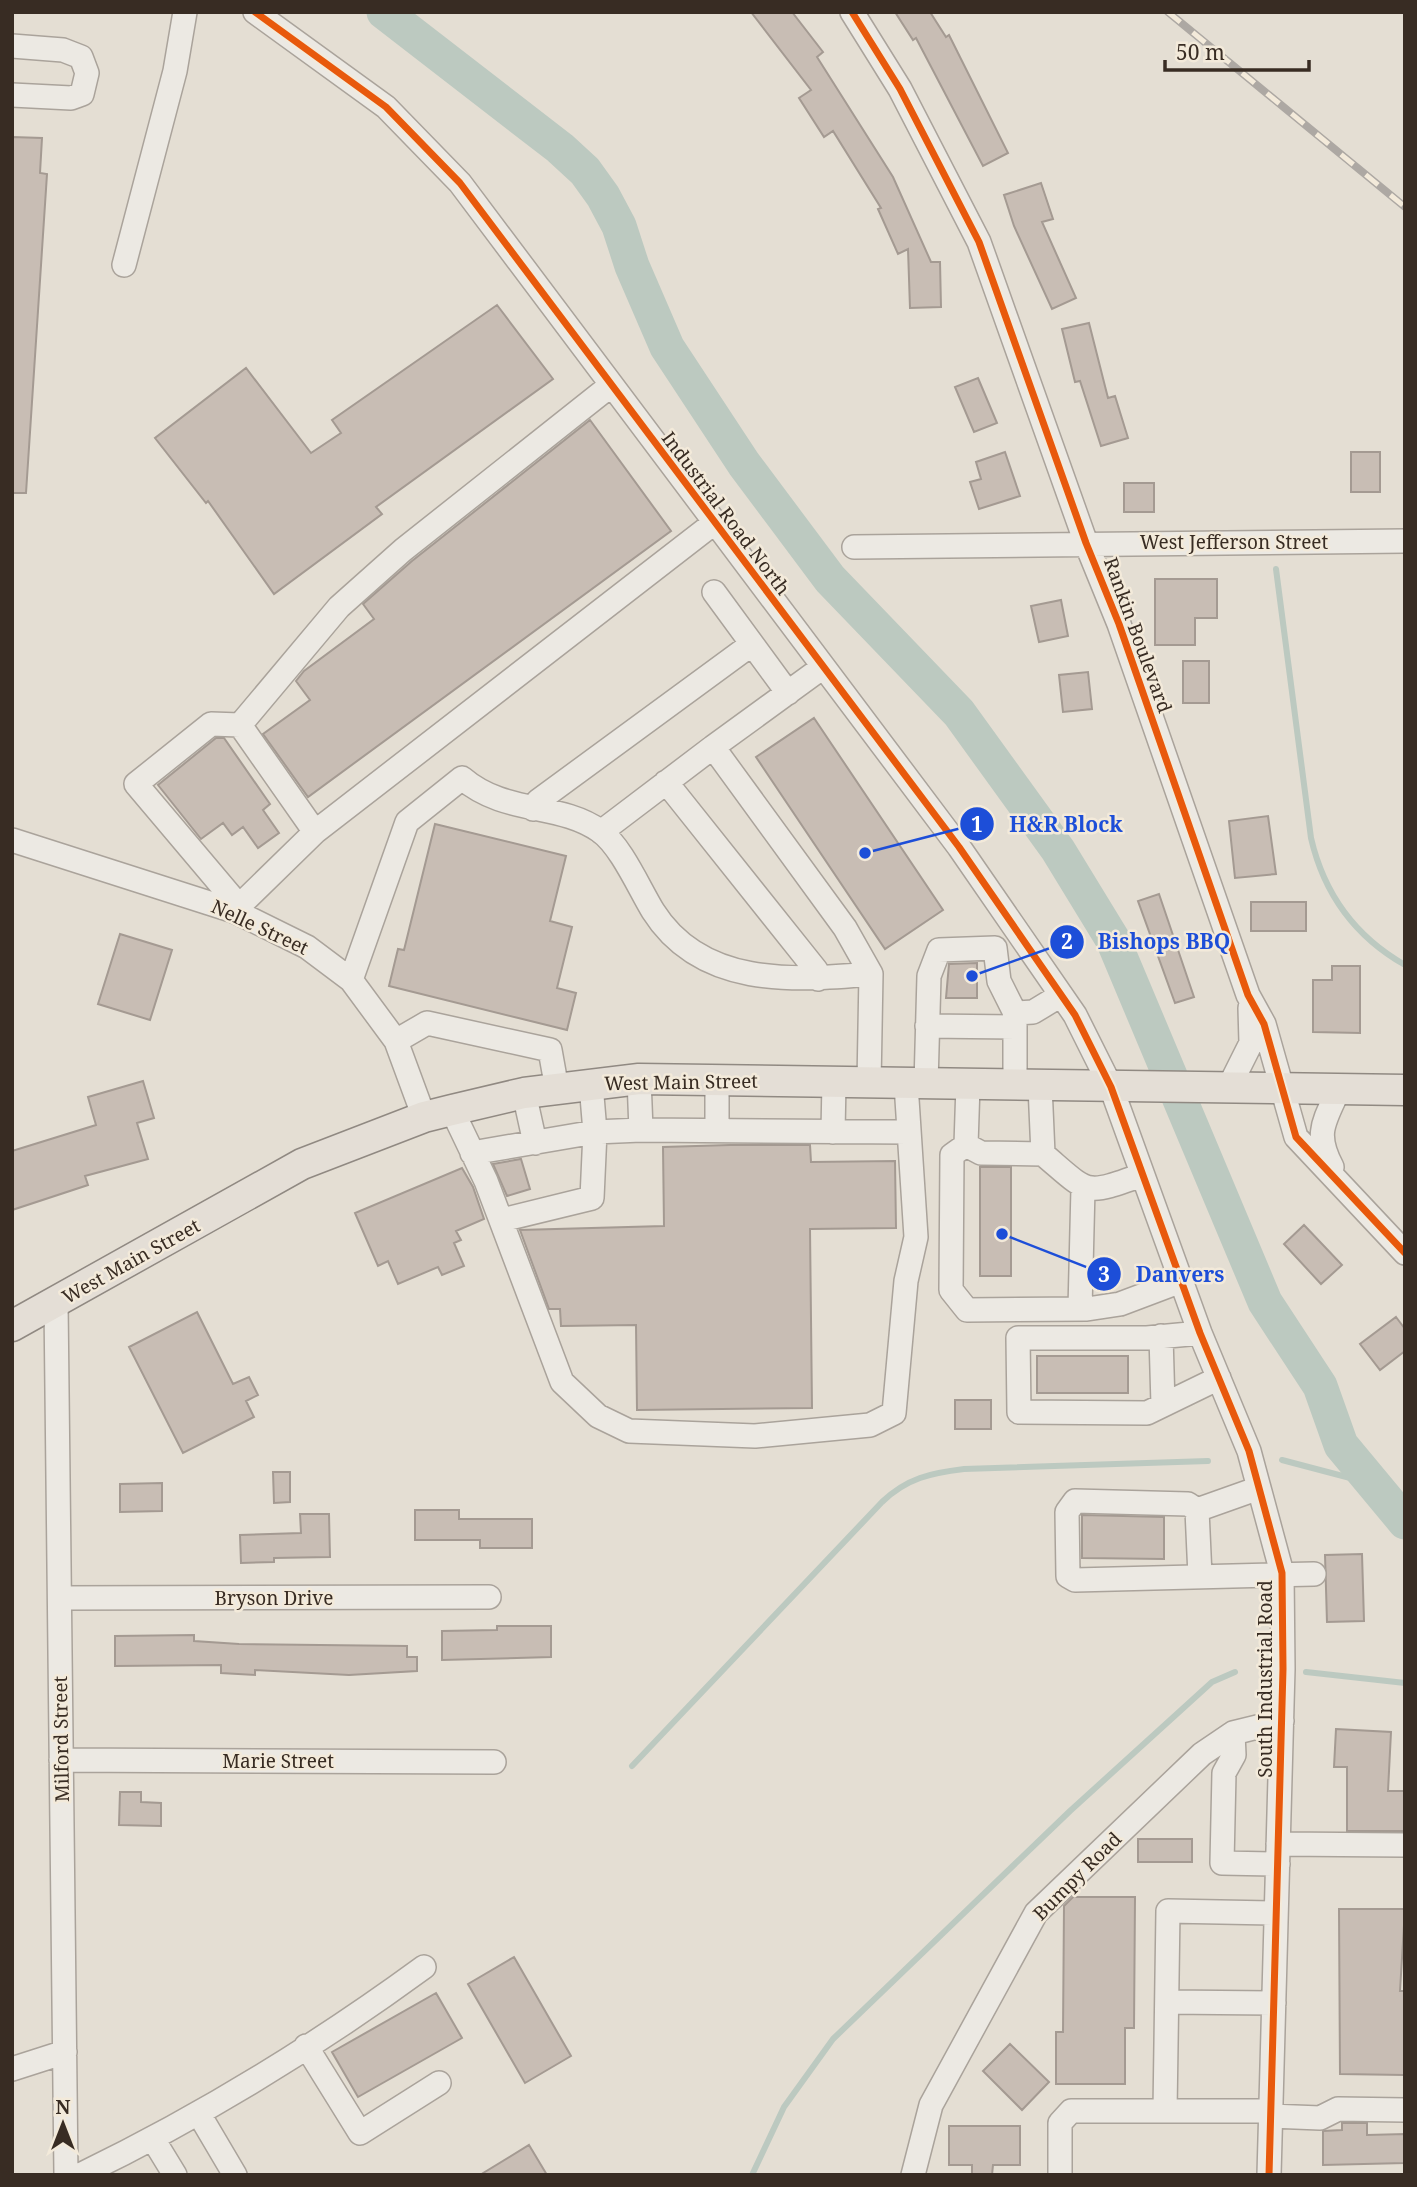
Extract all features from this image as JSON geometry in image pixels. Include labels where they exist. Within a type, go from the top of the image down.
[{"type":"main road","name":"West Main Street","points":[[12,1326],[302,1164],[438,1113],[524,1093],[639,1079],[1405,1090]]},
{"type":"street","points":[[124,265],[174,71],[185,12]]},
{"type":"street","name":"Industrial Road North","points":[[255,12],[386,107],[460,183],[959,847],[1061,995],[1111,1087]]},
{"type":"street","name":"Rankin Boulevard","points":[[852,12],[913,113],[979,242],[1086,542],[1124,637],[1248,995],[1264,1024],[1296,1137],[1339,1179],[1405,1253]]},
{"type":"street","points":[[12,47],[75,54],[86,66],[87,82],[82,94],[71,98],[12,94]]},
{"type":"street","points":[[240,725],[339,607],[403,550],[610,386]]},
{"type":"street","points":[[240,725],[211,724],[136,784],[237,909],[315,832],[714,523]]},
{"type":"street","name":"West Jefferson Street","points":[[854,547],[1086,542],[1405,541]]},
{"type":"street","points":[[714,592],[788,693]]},
{"type":"street","points":[[533,809],[538,801],[752,644]]},
{"type":"street","points":[[601,832],[823,667]]},
{"type":"street","points":[[240,725],[315,832]]},
{"type":"street","points":[[713,747],[845,928],[871,974],[869,1083]]},
{"type":"street","points":[[351,979],[407,822],[462,778],[480,793],[579,820],[601,832],[625,862],[655,914],[699,958],[721,968],[748,974],[818,979],[871,974]]},
{"type":"street","points":[[666,782],[816,970],[818,979]]},
{"type":"street","name":"Nelle Street","points":[[12,840],[237,909],[307,947],[351,979],[396,1041],[438,1113],[472,1153],[502,1220],[562,1382],[598,1416],[629,1432],[755,1436],[870,1425],[894,1413],[906,1281],[916,1237],[913,1155],[908,1132]]},
{"type":"street","points":[[472,1153],[595,1132],[717,1129],[908,1132],[927,1026],[929,976],[939,950],[995,948],[1018,933]]},
{"type":"street","points":[[995,948],[999,981],[1015,1020],[1043,1154],[1083,1188],[1101,1189],[1142,1175]]},
{"type":"street","points":[[927,1026],[1015,1020],[1061,995]]},
{"type":"street","name":"Rankin Boulevard","points":[[1214,1087],[1251,1043],[1248,995]]},
{"type":"street","points":[[396,1041],[427,1023],[550,1050],[557,1089]]},
{"type":"street","points":[[639,1079],[641,1130]]},
{"type":"street","points":[[717,1081],[717,1129]]},
{"type":"street","points":[[833,1132],[834,1082]]},
{"type":"street","points":[[502,1220],[592,1198],[595,1132],[592,1084]]},
{"type":"street","points":[[966,1146],[968,1084]]},
{"type":"street","name":"South Industrial Road","points":[[1111,1087],[1200,1332],[1249,1451],[1282,1573],[1282,1721],[1269,2175]]},
{"type":"street","name":"Rankin Boulevard","points":[[1339,1089],[1321,1136],[1323,1149],[1339,1179]]},
{"type":"street","points":[[524,1093],[535,1143]]},
{"type":"street","points":[[966,1146],[981,1153],[1043,1154]]},
{"type":"street","points":[[966,1146],[952,1155],[951,1290],[967,1310],[1080,1309],[1120,1304],[1181,1281]]},
{"type":"street","points":[[1080,1309],[1083,1188]]},
{"type":"street","name":"Milford Street","points":[[56,1303],[66,2175]]},
{"type":"street","points":[[1200,1332],[1161,1336],[1018,1338],[1019,1412],[1147,1413],[1219,1378]]},
{"type":"street","points":[[1161,1336],[1163,1405]]},
{"type":"street","points":[[1197,1510],[1259,1488]]},
{"type":"street","points":[[1197,1510],[1188,1504],[1075,1501],[1067,1512],[1068,1576],[1075,1580],[1314,1574]]},
{"type":"street","points":[[1197,1510],[1200,1576]]},
{"type":"street","name":"Bryson Drive","points":[[60,1598],[489,1597]]},
{"type":"street","name":"Bumpy Road","points":[[913,2175],[931,2105],[1036,1913],[1202,1754],[1233,1733],[1282,1721]]},
{"type":"street","points":[[1233,1733],[1234,1755],[1224,1773],[1222,1863],[1278,1854],[1405,1845]]},
{"type":"street","name":"Marie Street","points":[[61,1760],[494,1762]]},
{"type":"street","points":[[1165,2111],[1168,1911],[1276,1913]]},
{"type":"street","points":[[80,2175],[199,2113],[425,1967]]},
{"type":"street","points":[[1167,2003],[1274,2003]]},
{"type":"street","points":[[306,2046],[360,2133],[439,2083]]},
{"type":"street","points":[[12,2069],[65,2052]]},
{"type":"street","points":[[1060,2175],[1060,2123],[1071,2111],[1270,2113],[1320,2118],[1338,2109],[1405,2110]]},
{"type":"street","points":[[199,2113],[235,2175]]},
{"type":"street","points":[[153,2139],[175,2175]]},
{"type":"building","points":[[751,12],[792,12],[823,52],[817,57],[893,177],[931,262],[940,262],[941,307],[910,308],[908,249],[898,254],[878,209],[881,208],[833,131],[824,137],[799,98],[811,90]]},
{"type":"building","points":[[895,12],[930,12],[946,37],[949,35],[1008,153],[983,166],[916,38],[913,40]]},
{"type":"building","points":[[12,137],[42,138],[40,173],[47,174],[26,493],[12,493]]},
{"type":"building","points":[[1041,183],[1053,219],[1042,222],[1076,298],[1052,309],[1014,226],[1004,195]]},
{"type":"building","points":[[497,305],[553,379],[376,507],[382,514],[274,594],[208,501],[206,503],[155,438],[246,368],[311,453],[341,433],[332,420]]},
{"type":"building","points":[[1089,323],[1108,398],[1115,396],[1128,438],[1101,446],[1080,381],[1075,382],[1062,329]]},
{"type":"building","points":[[978,378],[997,423],[974,432],[955,387]]},
{"type":"building","points":[[590,420],[671,531],[308,797],[263,734],[310,700],[296,681],[304,671],[374,619],[363,604],[412,561]]},
{"type":"building","points":[[1005,452],[1020,496],[979,509],[970,482],[981,479],[976,462]]},
{"type":"building","points":[[1351,452],[1380,452],[1380,492],[1351,492]]},
{"type":"building","points":[[1124,483],[1154,483],[1154,512],[1124,512]]},
{"type":"building","points":[[1155,579],[1217,579],[1217,618],[1195,618],[1195,645],[1155,645]]},
{"type":"building","points":[[1061,600],[1068,636],[1039,642],[1031,606]]},
{"type":"building","points":[[1183,661],[1209,661],[1209,703],[1183,703]]},
{"type":"building","points":[[1088,672],[1092,709],[1063,712],[1059,675]]},
{"type":"building","points":[[814,718],[943,910],[885,949],[756,757]]},
{"type":"building","points":[[216,738],[224,738],[270,804],[263,810],[279,833],[258,848],[243,827],[232,835],[223,823],[201,839],[158,785]]},
{"type":"building","points":[[1268,816],[1276,874],[1235,878],[1229,821]]},
{"type":"building","points":[[435,824],[566,856],[550,921],[572,927],[557,988],[576,993],[567,1030],[389,986],[398,949],[404,950]]},
{"type":"building","points":[[1159,894],[1194,997],[1175,1003],[1138,901]]},
{"type":"building","points":[[1251,902],[1306,902],[1306,931],[1251,931]]},
{"type":"building","points":[[120,934],[172,950],[150,1020],[98,1004]]},
{"type":"building","points":[[977,963],[977,998],[946,998],[949,964]]},
{"type":"building","points":[[1332,966],[1360,966],[1360,1033],[1313,1032],[1313,980],[1332,980]]},
{"type":"building","points":[[143,1081],[154,1118],[137,1123],[148,1159],[85,1176],[88,1185],[12,1210],[12,1151],[96,1125],[88,1097]]},
{"type":"building","points":[[810,1145],[811,1162],[895,1161],[896,1228],[810,1229],[812,1408],[637,1410],[636,1325],[561,1326],[560,1309],[549,1309],[520,1230],[664,1226],[663,1147]]},
{"type":"building","points":[[521,1159],[530,1189],[507,1196],[493,1164]]},
{"type":"building","points":[[980,1167],[1011,1167],[1011,1276],[980,1276]]},
{"type":"building","points":[[462,1168],[473,1187],[484,1219],[456,1231],[461,1240],[454,1243],[464,1266],[442,1275],[438,1267],[398,1284],[388,1261],[378,1266],[355,1213]]},
{"type":"building","points":[[1304,1225],[1342,1265],[1321,1284],[1284,1244]]},
{"type":"building","points":[[197,1312],[233,1384],[249,1377],[258,1395],[246,1401],[254,1417],[183,1453],[129,1347]]},
{"type":"building","points":[[1396,1317],[1405,1329],[1405,1351],[1380,1370],[1360,1344]]},
{"type":"building","points":[[1037,1356],[1128,1356],[1128,1393],[1037,1393]]},
{"type":"building","points":[[955,1400],[991,1400],[991,1429],[955,1429]]},
{"type":"building","points":[[273,1472],[290,1472],[290,1502],[274,1503]]},
{"type":"building","points":[[162,1483],[162,1511],[120,1512],[120,1484]]},
{"type":"building","points":[[415,1510],[459,1510],[459,1519],[532,1519],[532,1548],[480,1548],[480,1540],[415,1540]]},
{"type":"building","points":[[300,1514],[329,1514],[330,1557],[274,1558],[274,1562],[241,1563],[240,1535],[301,1533]]},
{"type":"building","points":[[1082,1515],[1164,1517],[1164,1559],[1082,1558]]},
{"type":"building","points":[[1362,1554],[1364,1621],[1327,1622],[1325,1555]]},
{"type":"building","points":[[497,1626],[551,1626],[551,1657],[442,1660],[442,1631],[497,1630]]},
{"type":"building","points":[[194,1635],[194,1641],[239,1644],[407,1646],[407,1657],[417,1657],[417,1671],[349,1675],[255,1670],[255,1675],[221,1673],[221,1665],[115,1666],[115,1636]]},
{"type":"building","points":[[1336,1729],[1391,1732],[1388,1791],[1405,1791],[1405,1831],[1347,1831],[1347,1767],[1334,1767]]},
{"type":"building","points":[[120,1792],[141,1792],[141,1802],[161,1803],[161,1826],[119,1825]]},
{"type":"building","points":[[1138,1839],[1192,1839],[1192,1862],[1138,1862]]},
{"type":"building","points":[[1073,1897],[1135,1897],[1134,2028],[1125,2028],[1125,2084],[1056,2084],[1056,2032],[1063,2032],[1064,1906]]},
{"type":"building","points":[[1339,1909],[1405,1909],[1400,1991],[1405,1991],[1404,2075],[1340,2074]]},
{"type":"building","points":[[514,1957],[571,2056],[525,2083],[468,1984]]},
{"type":"building","points":[[436,1993],[462,2038],[358,2097],[332,2052]]},
{"type":"building","points":[[1010,2044],[1049,2082],[1022,2110],[983,2071]]},
{"type":"building","points":[[1342,2123],[1367,2123],[1367,2135],[1405,2134],[1405,2163],[1323,2165],[1323,2131],[1342,2130]]},
{"type":"building","points":[[949,2126],[1020,2126],[1020,2165],[993,2165],[992,2175],[972,2175],[972,2165],[949,2165]]},
{"type":"building","points":[[529,2145],[547,2175],[480,2175]]},
{"type":"waterway","points":[[384,12],[560,148],[585,171],[603,196],[619,226],[632,266],[667,347],[744,464],[830,579],[959,713],[1058,850],[1113,940],[1265,1302],[1320,1386],[1341,1445],[1405,1522]]},
{"type":"waterway","points":[[1276,569],[1311,838],[1317,858],[1333,895],[1356,927],[1387,954],[1405,965]]},
{"type":"waterway","points":[[1282,1460],[1373,1484]]},
{"type":"waterway","points":[[632,1766],[882,1502],[910,1482],[941,1472],[964,1469],[1208,1461]]},
{"type":"waterway","points":[[752,2175],[784,2107],[833,2039],[1070,1811],[1212,1682],[1235,1672]]},
{"type":"waterway","points":[[1306,1672],[1405,1683]]},
{"type":"railway","points":[[1168,12],[1405,207]]},
{"type":"cycle path","points":[[255,12],[386,107],[460,183],[959,847],[1075,1015],[1111,1087],[1200,1333],[1249,1451],[1282,1573],[1283,1669],[1269,2175]]},
{"type":"cycle path","points":[[852,12],[900,89],[979,242],[1086,543],[1119,624],[1248,995],[1264,1024],[1296,1137],[1405,1253]]},
{"type":"place","name":"H&R Block","points":[[865,853]]},
{"type":"place","name":"Bishops BBQ","points":[[972,976]]},
{"type":"place","name":"Danvers","points":[[1002,1234]]}]
